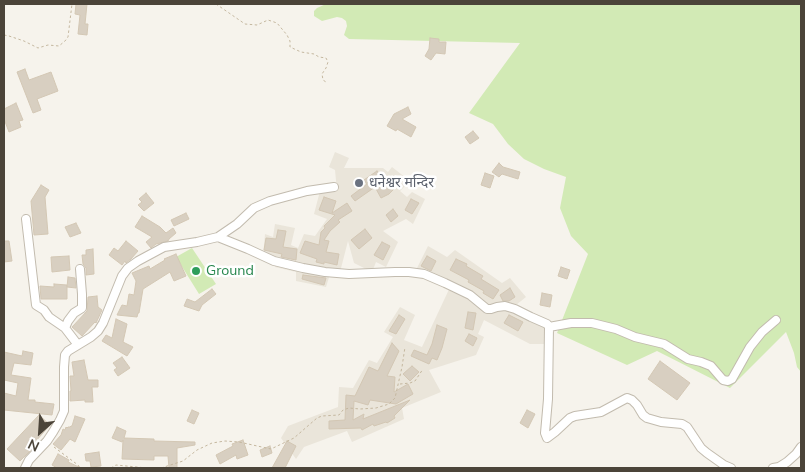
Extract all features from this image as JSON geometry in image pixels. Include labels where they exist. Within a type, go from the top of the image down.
[{"type":"street","points":[[25,468],[29,460],[47,441],[64,411],[65,356],[68,351],[98,331],[122,276],[128,268],[164,247],[218,237],[237,224],[254,208],[270,201],[307,191],[334,187]]},
{"type":"street","points":[[26,219],[36,305],[44,310],[48,317],[65,328],[78,345]]},
{"type":"street","points":[[218,237],[274,261],[325,272],[349,274],[409,272],[424,274],[470,295],[487,309],[505,306],[532,317],[547,324],[549,327],[548,399],[545,433],[547,438],[570,418],[601,412],[627,398],[638,405],[643,415],[648,418],[662,422],[682,424],[687,427],[701,448],[731,468]]},
{"type":"street","points":[[65,328],[74,313],[82,308],[80,269]]},
{"type":"street","points":[[549,327],[571,323],[592,323],[616,329],[635,337],[664,344],[688,359],[711,366],[723,380],[728,381],[732,378],[750,347],[762,332],[776,320]]},
{"type":"street","points":[[773,468],[787,462],[801,447]]},
{"type":"path","points":[[4,36],[24,41],[38,48],[48,44],[59,46],[68,37],[72,4]]},
{"type":"path","points":[[216,4],[246,24],[258,25],[268,20],[277,23],[287,35],[290,47],[301,52],[326,58],[328,62],[322,74],[323,80],[326,82]]},
{"type":"path","points":[[161,468],[183,460],[197,450],[212,443],[239,442],[270,449],[294,438],[317,418],[322,416],[339,415],[343,410],[349,408],[376,408],[389,404],[395,398],[399,384],[405,347]]},
{"type":"path","points":[[399,384],[410,383],[415,380],[423,369]]},
{"type":"path","points":[[47,441],[80,468]]},
{"type":"path","points":[[110,468],[116,465],[146,468]]},
{"type":"shaded area","points":[[335,152],[349,158],[344,168],[383,168],[388,172],[392,167],[410,181],[400,191],[407,197],[412,192],[425,199],[413,224],[406,219],[383,231],[398,242],[386,267],[376,262],[372,272],[354,263],[348,241],[340,272],[331,271],[326,287],[296,281],[296,272],[275,267],[277,260],[263,257],[265,234],[273,237],[275,224],[295,228],[291,245],[298,248],[304,234],[315,236],[327,219],[314,214],[320,191],[337,191],[335,170],[329,167]]},
{"type":"shaded area","points":[[428,246],[447,257],[455,250],[502,283],[510,278],[526,297],[511,309],[547,329],[548,344],[530,344],[484,320],[478,334],[484,337],[476,355],[429,370],[441,392],[402,408],[404,419],[352,442],[347,431],[304,447],[296,459],[281,438],[288,426],[338,407],[339,387],[353,388],[369,360],[377,363],[393,337],[384,332],[400,307],[415,315],[404,340],[422,347],[452,283],[439,277],[435,283],[415,272]]},
{"type":"green space","points":[[326,4],[801,4],[801,372],[797,367],[786,332],[730,388],[657,351],[627,365],[557,333],[588,254],[571,236],[560,208],[566,177],[524,159],[508,144],[493,124],[469,113],[520,43],[349,39],[344,35],[347,26],[346,21],[342,18],[337,17],[322,21],[314,16],[314,11],[317,8]]},
{"type":"green space","name":"Ground","points":[[192,248],[216,284],[199,294],[176,257]]},
{"type":"building","points":[[76,4],[87,4],[85,24],[88,24],[87,35],[78,34],[80,15],[75,14]]},
{"type":"building","points":[[430,38],[439,39],[439,42],[446,42],[445,54],[436,53],[431,60],[425,56],[429,49]]},
{"type":"building","points":[[25,69],[29,80],[51,72],[58,91],[37,99],[41,110],[33,113],[17,72]]},
{"type":"building","points":[[16,103],[23,120],[19,121],[21,127],[9,132],[4,119],[4,109]]},
{"type":"building","points":[[408,107],[411,114],[402,119],[416,127],[411,137],[387,126],[394,114]]},
{"type":"building","points":[[473,131],[479,138],[470,144],[465,137]]},
{"type":"building","points":[[499,163],[503,167],[520,172],[518,179],[502,174],[499,177],[492,172]]},
{"type":"building","points":[[377,171],[386,183],[394,175],[401,182],[389,194],[381,198],[375,187],[355,201],[351,196],[367,184],[364,180]]},
{"type":"building","points":[[485,173],[494,176],[490,188],[481,185]]},
{"type":"building","points":[[41,185],[49,190],[45,197],[48,234],[34,235],[31,201]]},
{"type":"building","points":[[146,193],[154,203],[144,211],[138,205],[142,202],[139,199]]},
{"type":"building","points":[[324,197],[336,201],[332,213],[347,203],[352,211],[338,220],[340,222],[324,240],[329,241],[326,252],[339,254],[337,265],[316,262],[317,259],[300,253],[305,241],[319,245],[324,226],[335,215],[319,210]]},
{"type":"building","points":[[411,199],[419,203],[412,214],[405,210]]},
{"type":"building","points":[[393,209],[398,216],[391,222],[386,215]]},
{"type":"building","points":[[186,213],[189,219],[174,226],[171,220]]},
{"type":"building","points":[[142,216],[166,233],[173,228],[176,233],[168,241],[156,244],[151,248],[146,242],[152,237],[135,227]]},
{"type":"building","points":[[76,223],[81,233],[70,237],[65,227]]},
{"type":"building","points":[[365,229],[372,238],[359,249],[351,240]]},
{"type":"building","points":[[278,230],[286,231],[283,247],[297,249],[296,260],[281,257],[282,254],[264,250],[266,238],[276,239]]},
{"type":"building","points":[[4,241],[9,241],[12,261],[4,262]]},
{"type":"building","points":[[126,241],[138,251],[122,265],[109,255],[114,248],[118,251]]},
{"type":"building","points":[[382,242],[390,246],[383,260],[374,255]]},
{"type":"building","points":[[93,249],[94,274],[86,275],[82,255],[86,255],[86,250]]},
{"type":"building","points":[[176,254],[186,276],[174,281],[170,272],[143,289],[137,317],[117,315],[122,305],[127,306],[129,294],[134,295],[136,281],[132,273],[149,266],[150,269],[164,259]]},
{"type":"building","points":[[69,256],[70,270],[52,272],[51,257]]},
{"type":"building","points":[[427,256],[436,261],[431,271],[421,266]]},
{"type":"building","points":[[456,259],[467,264],[466,266],[483,276],[481,279],[499,290],[493,299],[483,293],[484,291],[468,282],[469,280],[450,270]]},
{"type":"building","points":[[561,267],[570,270],[567,279],[558,276]]},
{"type":"building","points":[[303,275],[326,278],[324,285],[302,279]]},
{"type":"building","points":[[68,277],[75,278],[76,288],[67,287]]},
{"type":"building","points":[[54,284],[67,285],[67,299],[41,299],[40,286],[54,287]]},
{"type":"building","points":[[510,288],[515,297],[509,301],[503,301],[500,295]]},
{"type":"building","points":[[212,289],[216,294],[202,305],[199,311],[184,306],[187,299],[195,302]]},
{"type":"building","points":[[542,293],[552,295],[550,307],[540,305]]},
{"type":"building","points":[[97,296],[98,307],[102,310],[96,323],[82,336],[72,327],[87,311],[88,297]]},
{"type":"building","points":[[468,312],[476,313],[473,330],[465,328]]},
{"type":"building","points":[[399,315],[405,319],[396,334],[389,331]]},
{"type":"building","points":[[509,315],[523,322],[518,331],[504,323]]},
{"type":"building","points":[[116,319],[127,324],[123,342],[133,347],[127,356],[102,341],[106,335],[112,338]]},
{"type":"building","points":[[437,325],[447,329],[437,360],[432,358],[429,364],[411,356],[414,350],[427,355]]},
{"type":"building","points":[[469,334],[477,338],[473,346],[465,341]]},
{"type":"building","points":[[392,343],[399,351],[387,376],[395,377],[394,392],[408,384],[413,394],[396,404],[370,400],[368,405],[354,401],[353,420],[364,414],[363,419],[410,400],[394,416],[395,418],[387,423],[374,426],[373,424],[362,430],[361,428],[329,429],[329,421],[345,420],[346,395],[355,396],[369,367],[378,371]]},
{"type":"building","points":[[23,351],[33,353],[31,365],[14,363],[11,375],[31,378],[28,400],[54,404],[52,415],[4,410],[4,393],[16,396],[18,383],[4,380],[4,352],[22,356]]},
{"type":"building","points":[[122,357],[130,368],[118,376],[114,370],[117,368],[113,363]]},
{"type":"building","points":[[84,360],[88,380],[98,380],[98,387],[92,387],[93,402],[85,402],[85,400],[70,401],[70,376],[74,376],[72,362]]},
{"type":"building","points":[[660,361],[690,383],[677,400],[648,379]]},
{"type":"building","points":[[412,366],[419,372],[410,381],[403,374]]},
{"type":"building","points":[[192,410],[199,413],[194,424],[187,421]]},
{"type":"building","points":[[527,410],[535,414],[528,428],[520,423]]},
{"type":"building","points":[[39,415],[50,425],[35,442],[37,444],[20,461],[7,449]]},
{"type":"building","points":[[75,416],[85,419],[75,442],[70,439],[61,450],[53,444],[61,435],[63,429],[65,430],[66,427],[72,426]]},
{"type":"building","points":[[117,427],[126,431],[124,438],[195,442],[195,445],[177,448],[177,468],[169,468],[168,456],[154,456],[154,460],[122,459],[123,440],[122,442],[112,438]]},
{"type":"building","points":[[243,440],[248,455],[237,459],[236,455],[220,464],[216,455],[233,446],[232,444]]},
{"type":"building","points":[[287,441],[296,446],[285,468],[272,468]]},
{"type":"building","points":[[270,446],[272,453],[262,457],[260,450]]},
{"type":"building","points":[[99,452],[101,466],[91,467],[90,461],[86,461],[85,454]]},
{"type":"building","points":[[58,454],[69,460],[68,462],[81,468],[57,468],[52,465]]},
{"type":"place","name":"धनेश्वर मन्दिर","points":[[359,183]]},
{"type":"place","name":"Ground","points":[[196,271]]}]
